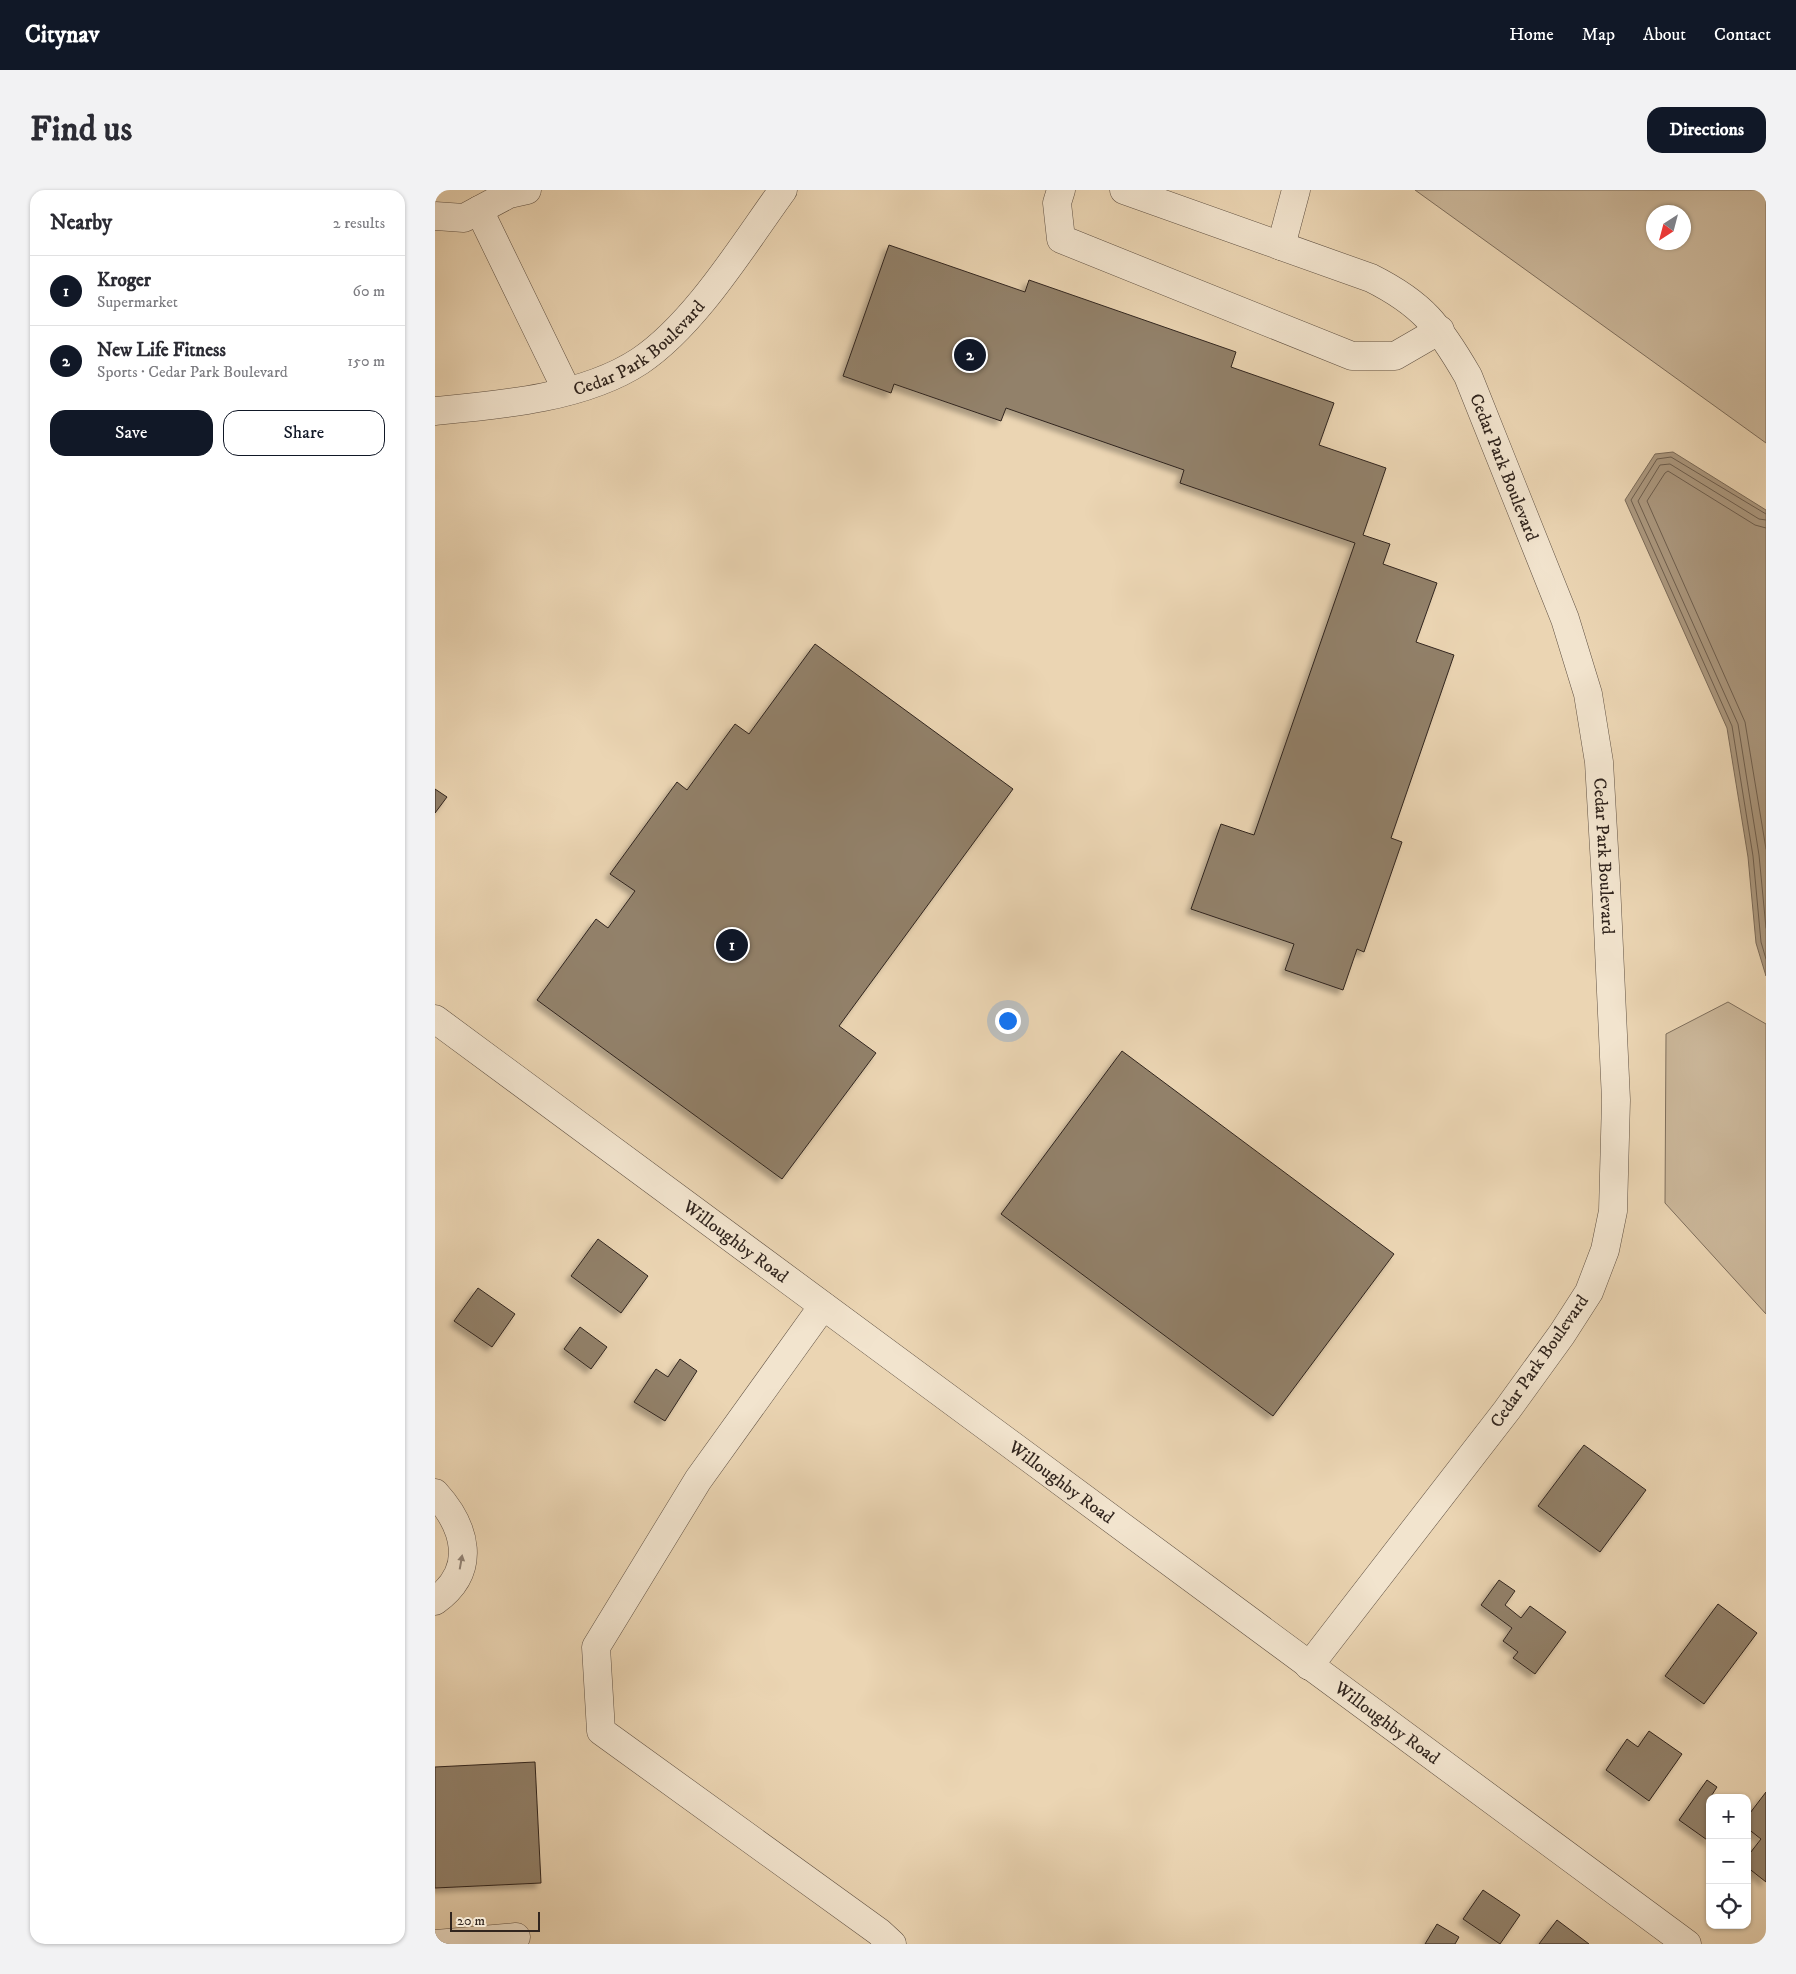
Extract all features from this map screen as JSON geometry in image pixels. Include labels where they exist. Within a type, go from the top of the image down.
[{"type":"street","points":[[435,216],[464,218],[509,194],[527,190]]},
{"type":"street","name":"Cedar Park Boulevard","points":[[435,411],[495,404],[567,391],[617,373],[640,361],[673,332],[701,302],[783,190]]},
{"type":"street","points":[[1061,190],[1057,204],[1061,239],[1352,356],[1395,356],[1439,330]]},
{"type":"street","name":"Cedar Park Boulevard","points":[[1123,190],[1371,278],[1400,292],[1430,318],[1449,342],[1472,385],[1565,620],[1589,694],[1599,762],[1607,892],[1615,1100],[1613,1211],[1605,1250],[1589,1292],[1507,1410],[1309,1666]]},
{"type":"street","points":[[1281,246],[1296,190]]},
{"type":"street","points":[[479,210],[567,391]]},
{"type":"street","name":"Willoughby Road","points":[[440,1030],[823,1306],[1687,1944]]},
{"type":"street","points":[[823,1306],[698,1480],[596,1647],[601,1732],[879,1932],[892,1944]]},
{"type":"street","points":[[435,1493],[446,1505],[464,1542],[462,1567],[450,1590],[435,1601]]},
{"type":"street","points":[[435,1944],[516,1937]]},
{"type":"shaded area","points":[[1415,190],[1766,190],[1766,443]]},
{"type":"shaded area","points":[[1728,1002],[1766,1024],[1766,1314],[1665,1203],[1666,1034]]},
{"type":"water","points":[[1673,452],[1766,510],[1766,976],[1756,943],[1748,857],[1727,728],[1625,500],[1655,454]]},
{"type":"building","points":[[889,245],[1025,292],[1029,280],[1236,352],[1231,367],[1334,403],[1319,445],[1386,468],[1363,535],[1390,544],[1383,564],[1437,583],[1416,642],[1454,655],[1391,838],[1402,842],[1364,952],[1357,949],[1343,990],[1285,970],[1294,944],[1191,909],[1221,824],[1254,835],[1355,543],[1180,483],[1184,470],[1006,408],[1001,421],[894,384],[891,393],[843,376]]},
{"type":"building","points":[[815,644],[1013,789],[839,1026],[876,1053],[782,1179],[537,1000],[596,919],[608,928],[635,891],[610,874],[677,782],[687,790],[735,724],[749,734]]},
{"type":"building","points":[[435,789],[447,797],[435,813]]},
{"type":"building","points":[[1122,1051],[1394,1254],[1273,1416],[1001,1214]]},
{"type":"building","points":[[598,1239],[648,1276],[621,1313],[571,1276]]},
{"type":"building","points":[[478,1288],[515,1314],[492,1347],[454,1321]]},
{"type":"building","points":[[580,1327],[607,1347],[591,1369],[564,1349]]},
{"type":"building","points":[[680,1359],[697,1371],[665,1421],[634,1402],[656,1369],[668,1377]]},
{"type":"building","points":[[1584,1445],[1646,1490],[1600,1552],[1538,1506]]},
{"type":"building","points":[[1499,1580],[1515,1591],[1505,1605],[1521,1618],[1530,1606],[1566,1632],[1535,1674],[1513,1658],[1518,1652],[1503,1641],[1512,1628],[1481,1605]]},
{"type":"building","points":[[1718,1604],[1757,1633],[1704,1704],[1665,1676]]},
{"type":"building","points":[[1649,1731],[1682,1754],[1649,1801],[1606,1770],[1627,1739],[1638,1747]]},
{"type":"building","points":[[535,1762],[541,1883],[435,1888],[435,1767]]},
{"type":"building","points":[[1707,1780],[1717,1787],[1713,1794],[1706,1794],[1706,1839],[1679,1820]]},
{"type":"building","points":[[1766,1792],[1766,1882],[1751,1870],[1751,1852],[1761,1839],[1751,1831],[1751,1812]]},
{"type":"building","points":[[1483,1890],[1520,1915],[1500,1944],[1463,1919]]},
{"type":"building","points":[[1557,1920],[1589,1944],[1539,1944]]},
{"type":"building","points":[[1437,1924],[1459,1937],[1455,1944],[1425,1944]]},
{"type":"place","name":"New Life Fitness","points":[[970,355]]},
{"type":"place","name":"Kroger","points":[[732,945]]}]
